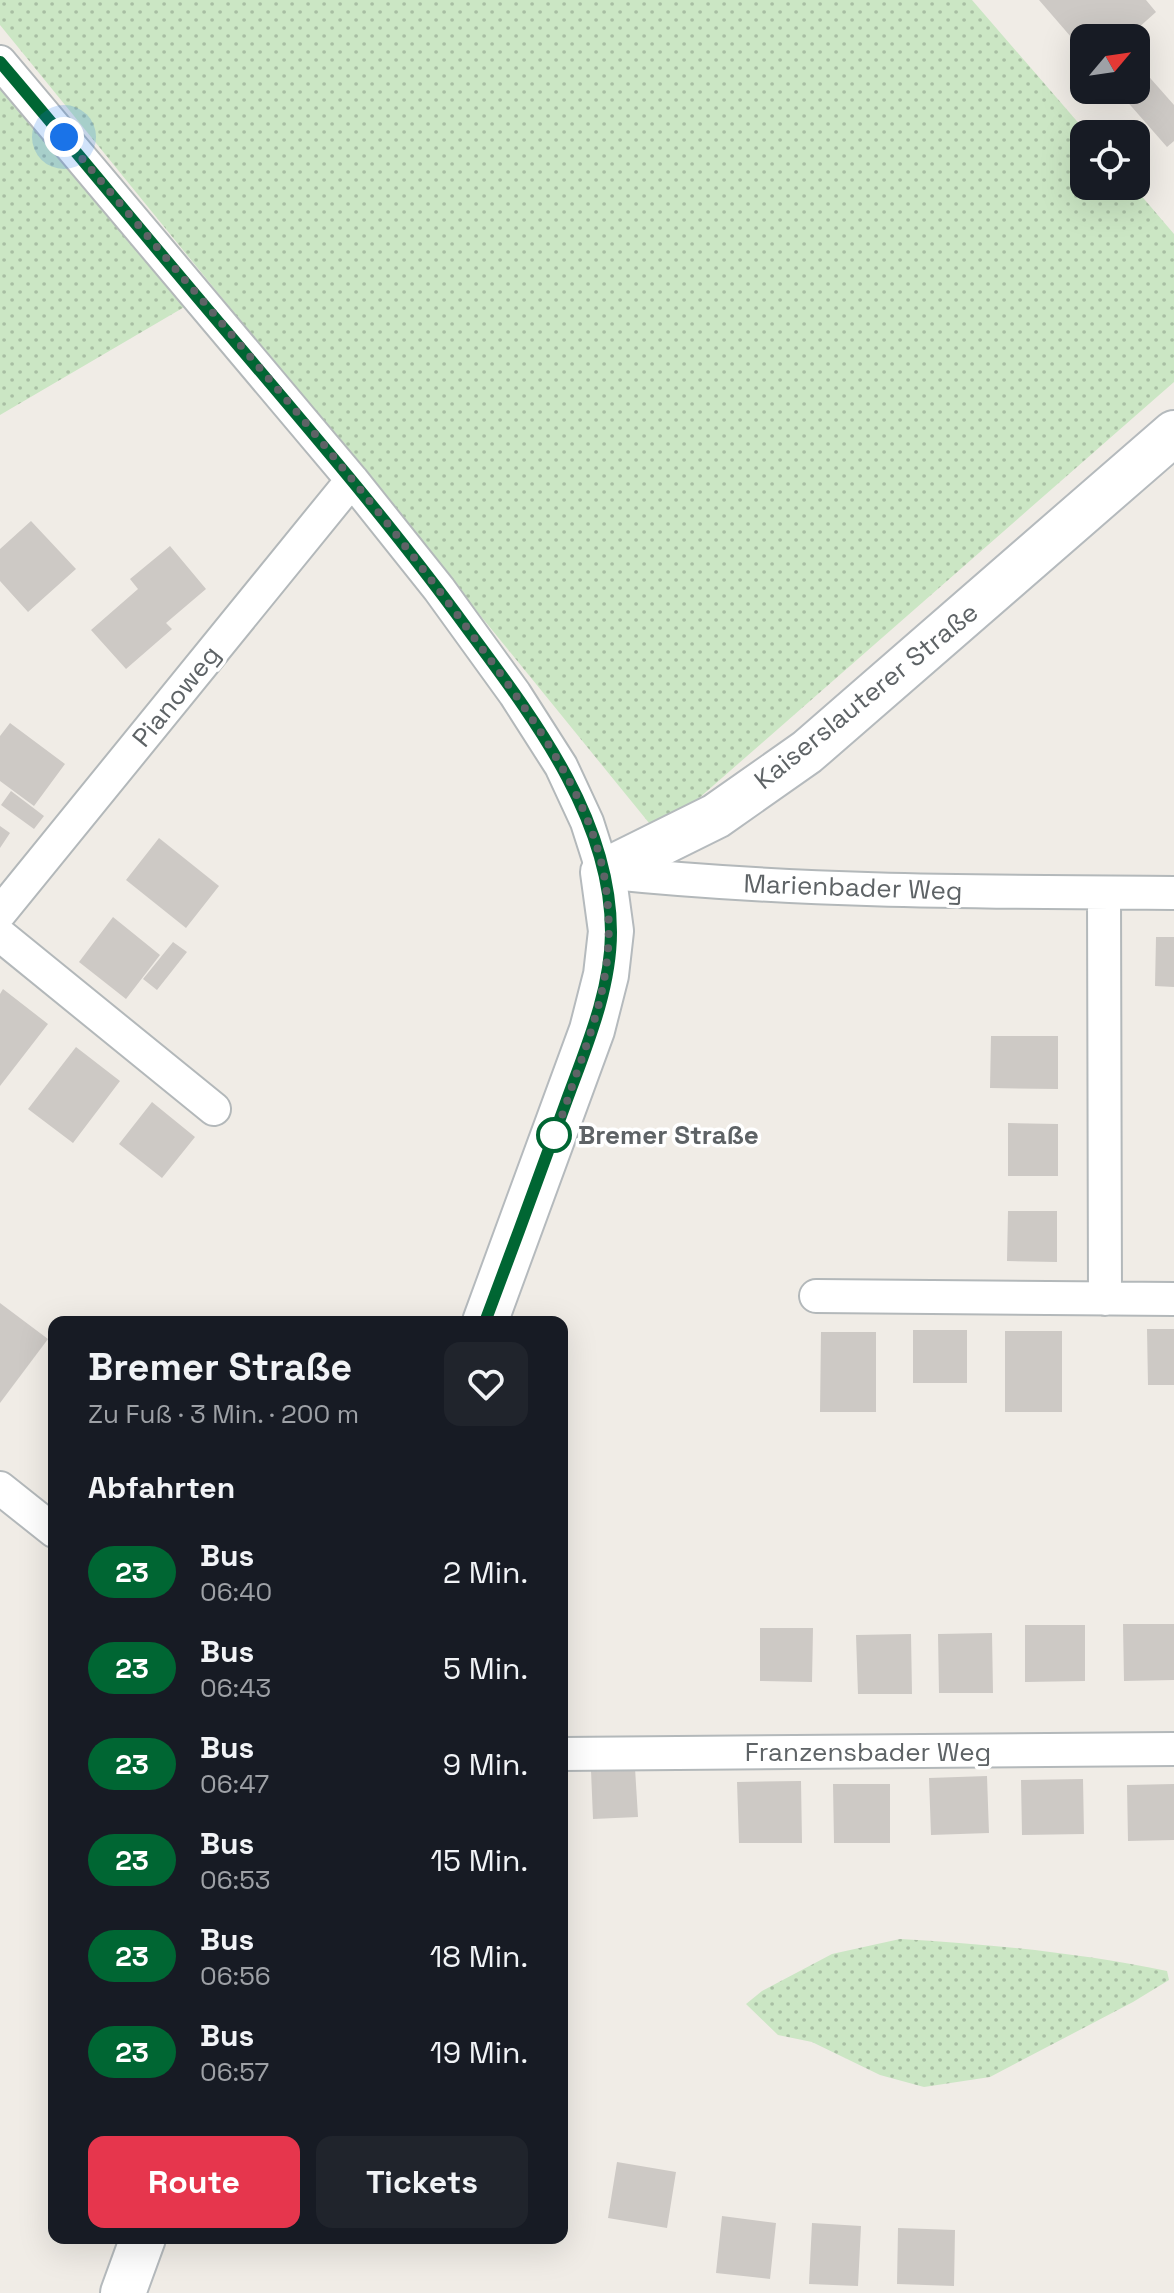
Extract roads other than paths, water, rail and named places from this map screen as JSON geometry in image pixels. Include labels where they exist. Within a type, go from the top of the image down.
[{"type":"street","points":[[0,62],[352,480],[439,589],[515,694],[561,766],[587,822],[603,872],[611,931],[606,975],[592,1030],[487,1316]]},
{"type":"street","name":"Kaiserslauterer Straße","points":[[603,872],[716,816],[807,752],[1174,433]]},
{"type":"street","name":"Pianoweg","points":[[0,913],[352,480]]},
{"type":"street","name":"Marienbader Weg","points":[[603,872],[700,882],[1104,894],[1174,893]]},
{"type":"street","points":[[1104,894],[1105,1299]]},
{"type":"street","points":[[0,935],[214,1109]]},
{"type":"street","points":[[816,1296],[1174,1299]]},
{"type":"street","points":[[0,1488],[48,1526]]},
{"type":"street","name":"Franzensbader Weg","points":[[568,1754],[1174,1749]]},
{"type":"street","points":[[123,2293],[141,2244]]},
{"type":"place","name":"Bremer Straße","points":[[554,1135]]}]
